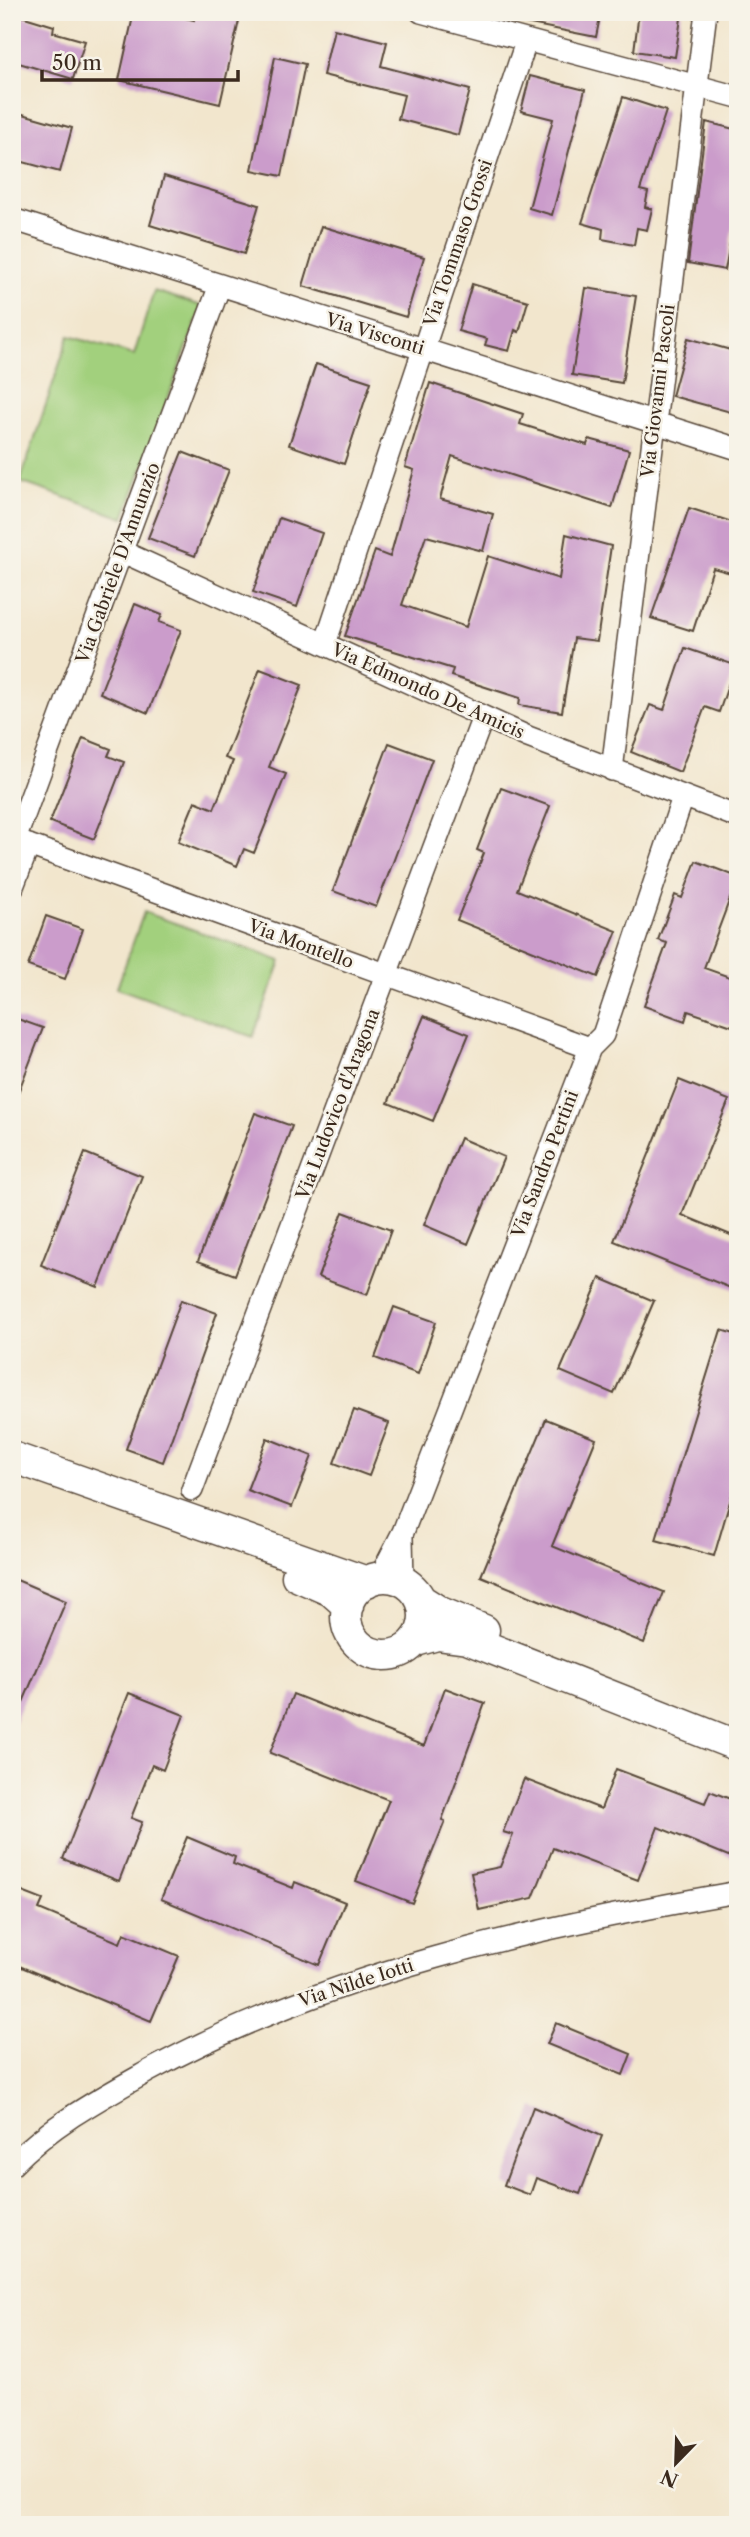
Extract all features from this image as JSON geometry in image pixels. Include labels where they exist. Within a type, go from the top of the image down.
[{"type":"street","points":[[421,12],[738,97]]},
{"type":"street","name":"Via Giovanni Pascoli","points":[[612,770],[706,12]]},
{"type":"street","name":"Via Tommaso Grossi","points":[[325,644],[526,42]]},
{"type":"street","name":"Via Visconti","points":[[12,219],[738,449]]},
{"type":"street","name":"Via Gabriele D'Annunzio","points":[[12,889],[18,841],[220,285]]},
{"type":"street","name":"Via Edmondo De Amicis","points":[[123,552],[483,717],[612,770],[738,817]]},
{"type":"street","name":"Via Ludovico d'Aragona","points":[[192,1490],[483,717]]},
{"type":"street","name":"Via Sandro Pertini","points":[[393,1585],[400,1561],[403,1532],[590,1048],[603,1035],[683,797]]},
{"type":"street","name":"Via Montello","points":[[18,841],[590,1048]]},
{"type":"street","points":[[12,1457],[393,1585],[440,1612],[738,1731]]},
{"type":"street","points":[[12,1476],[307,1579],[331,1591],[348,1606]]},
{"type":"street","points":[[393,1585],[425,1619],[416,1641],[406,1650],[388,1655],[372,1653],[357,1644],[351,1635],[346,1622],[348,1606],[355,1591],[393,1585]]},
{"type":"street","points":[[416,1641],[437,1635],[467,1639],[738,1746]]},
{"type":"street","name":"Via Nilde Iotti","points":[[12,2165],[47,2133],[110,2092],[177,2056],[295,2002],[379,1974],[528,1934],[738,1892]]},
{"type":"green space","points":[[154,291],[202,306],[124,518],[20,482],[69,336],[134,355]]},
{"type":"green space","points":[[144,912],[281,961],[253,1037],[117,988]]},
{"type":"building","points":[[134,12],[160,12],[194,20],[196,12],[241,12],[220,104],[119,80]]},
{"type":"building","points":[[521,12],[601,12],[596,37],[520,22]]},
{"type":"building","points":[[639,12],[682,12],[675,57],[634,51]]},
{"type":"building","points":[[18,15],[54,26],[53,32],[85,41],[73,79],[12,61],[12,21],[16,22]]},
{"type":"building","points":[[334,29],[387,42],[381,66],[470,90],[458,135],[398,119],[404,95],[323,75]]},
{"type":"building","points":[[275,57],[305,64],[282,176],[252,170]]},
{"type":"building","points":[[530,76],[585,90],[552,215],[529,208],[553,119],[521,111]]},
{"type":"building","points":[[623,97],[666,111],[640,190],[648,192],[645,207],[652,209],[647,230],[637,228],[634,245],[602,239],[603,229],[582,223]]},
{"type":"building","points":[[12,111],[72,128],[60,172],[12,159]]},
{"type":"building","points":[[706,122],[738,130],[738,199],[725,270],[688,263]]},
{"type":"building","points":[[164,176],[259,205],[244,254],[150,225]]},
{"type":"building","points":[[321,226],[424,257],[406,317],[303,286]]},
{"type":"building","points":[[472,284],[528,301],[519,332],[515,330],[509,351],[485,345],[487,339],[458,331]]},
{"type":"building","points":[[586,288],[636,296],[622,383],[572,375]]},
{"type":"building","points":[[688,338],[734,351],[730,365],[738,367],[738,414],[672,396]]},
{"type":"building","points":[[316,364],[371,382],[344,464],[289,445]]},
{"type":"building","points":[[430,383],[523,414],[520,424],[587,445],[589,439],[629,450],[612,508],[452,456],[440,499],[493,514],[483,551],[426,536],[402,605],[466,627],[488,556],[559,579],[566,534],[611,546],[597,641],[574,638],[562,712],[519,705],[520,698],[451,676],[453,669],[345,636],[375,551],[390,557],[414,470],[405,467]]},
{"type":"building","points":[[182,452],[229,470],[195,556],[148,538]]},
{"type":"building","points":[[689,508],[738,524],[738,575],[713,568],[693,631],[651,618]]},
{"type":"building","points":[[279,518],[322,533],[297,607],[253,592]]},
{"type":"building","points":[[135,604],[162,615],[159,622],[181,630],[148,713],[100,693]]},
{"type":"building","points":[[685,648],[735,665],[719,712],[705,707],[680,772],[631,752],[650,705],[664,710]]},
{"type":"building","points":[[260,669],[302,685],[269,767],[286,774],[254,853],[244,849],[237,866],[178,842],[195,801],[214,809],[233,761],[225,758]]},
{"type":"building","points":[[83,738],[111,749],[108,756],[124,762],[94,839],[50,822]]},
{"type":"building","points":[[389,743],[432,759],[376,907],[333,891]]},
{"type":"building","points":[[501,788],[550,806],[517,890],[617,931],[598,977],[457,920],[484,853],[477,850]]},
{"type":"building","points":[[696,861],[738,877],[704,968],[738,980],[738,1028],[688,1011],[685,1021],[644,1006],[667,943],[658,940],[675,895],[682,898]]},
{"type":"building","points":[[46,916],[83,929],[65,979],[28,966]]},
{"type":"building","points":[[424,1016],[469,1034],[433,1121],[388,1103]]},
{"type":"building","points":[[12,1017],[43,1028],[14,1103],[12,1103]]},
{"type":"building","points":[[679,1080],[729,1100],[682,1215],[738,1238],[738,1291],[614,1241]]},
{"type":"building","points":[[255,1113],[292,1126],[235,1275],[198,1261]]},
{"type":"building","points":[[460,1138],[504,1157],[468,1244],[424,1225]]},
{"type":"building","points":[[85,1153],[142,1176],[98,1287],[41,1265]]},
{"type":"building","points":[[343,1212],[391,1230],[367,1295],[318,1277]]},
{"type":"building","points":[[600,1278],[654,1301],[614,1394],[560,1371]]},
{"type":"building","points":[[181,1300],[217,1313],[163,1462],[126,1449]]},
{"type":"building","points":[[394,1307],[436,1322],[418,1374],[375,1358]]},
{"type":"building","points":[[721,1330],[738,1335],[738,1474],[714,1556],[656,1540]]},
{"type":"building","points":[[354,1410],[389,1423],[369,1476],[334,1463]]},
{"type":"building","points":[[546,1419],[596,1439],[552,1546],[664,1592],[644,1643],[481,1576]]},
{"type":"building","points":[[267,1438],[312,1456],[292,1507],[247,1490]]},
{"type":"building","points":[[12,1578],[66,1601],[12,1728]]},
{"type":"building","points":[[445,1688],[485,1703],[442,1820],[445,1821],[412,1903],[356,1881],[389,1800],[270,1753],[293,1694],[424,1746]]},
{"type":"building","points":[[129,1693],[184,1715],[163,1770],[152,1765],[131,1818],[142,1822],[119,1881],[63,1859]]},
{"type":"building","points":[[616,1769],[705,1803],[710,1791],[738,1802],[738,1860],[658,1827],[638,1880],[553,1848],[533,1898],[479,1910],[471,1873],[500,1867],[513,1835],[503,1832],[524,1779],[601,1809]]},
{"type":"building","points":[[187,1837],[235,1857],[233,1864],[293,1888],[295,1882],[345,1902],[319,1965],[161,1899]]},
{"type":"building","points":[[12,1888],[43,1900],[39,1909],[120,1943],[124,1933],[179,1956],[151,2021],[12,1963]]},
{"type":"building","points":[[556,2023],[631,2054],[623,2075],[547,2044]]},
{"type":"building","points":[[533,2107],[602,2136],[580,2194],[536,2178],[530,2195],[504,2185]]}]
